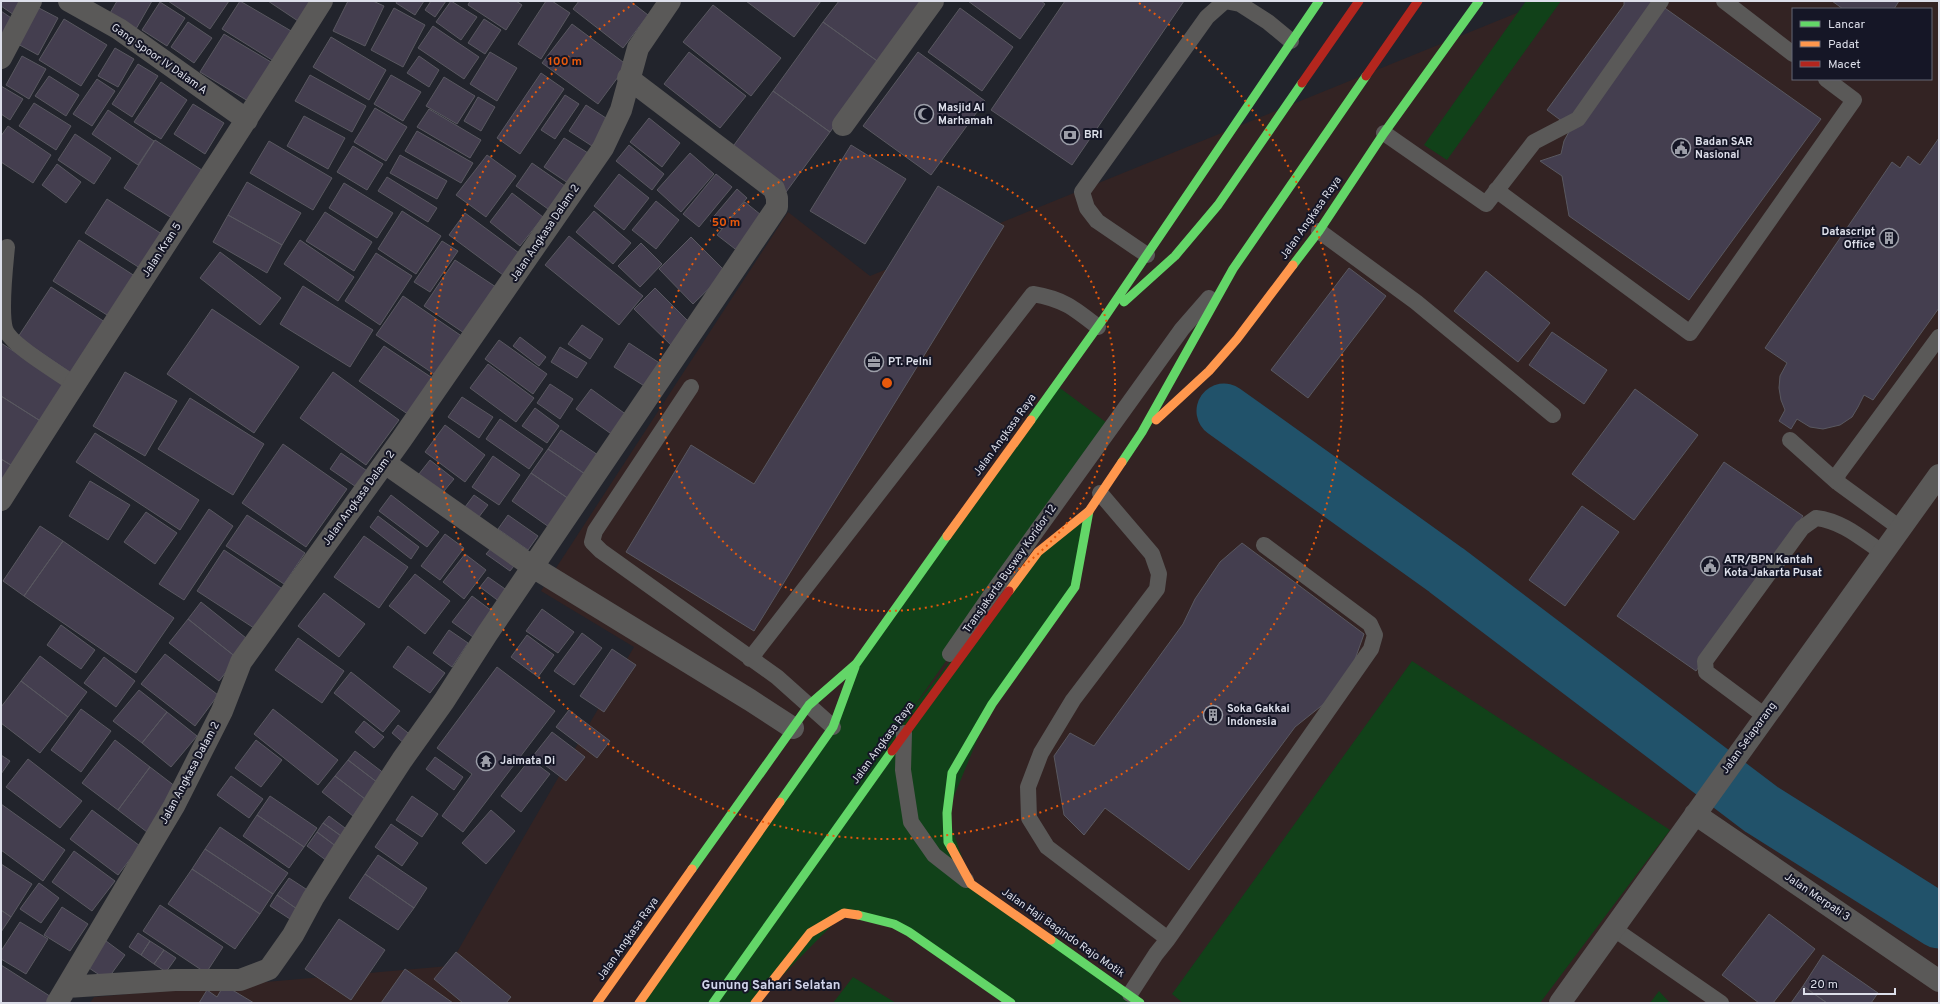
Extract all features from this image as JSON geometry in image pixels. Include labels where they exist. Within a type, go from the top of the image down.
[{"type":"main road","name":"Jalan Angkasa Raya","points":[[1101,322],[1160,270],[1218,205],[1359,1]]},
{"type":"main road","name":"Jalan Angkasa Raya","points":[[713,1003],[904,734],[1038,552],[1088,510],[1142,432],[1233,269],[1418,1]]},
{"type":"main road","name":"Jalan Angkasa Raya","points":[[1142,432],[1214,366],[1237,339],[1319,230],[1384,133],[1479,1]]},
{"type":"main road","name":"Jalan Angkasa Raya","points":[[597,1003],[809,705],[856,664],[1101,322],[1291,41],[1311,4]]},
{"type":"main road","name":"Jalan Angkasa Raya","points":[[971,884],[948,842],[947,813],[952,773],[992,704],[1075,587],[1088,510]]},
{"type":"main road","name":"Jalan Angkasa Raya","points":[[639,1003],[833,727],[856,664]]},
{"type":"main road","name":"Jalan Haji Bagindo Rajo Motik","points":[[971,884],[1135,999]]},
{"type":"main road","points":[[756,1003],[810,933],[844,913],[868,917],[894,924],[909,932],[1011,1003]]},
{"type":"street","points":[[1,58],[31,1]]},
{"type":"street","name":"Gang Spoor IV Dalam A","points":[[69,1],[119,29],[247,120]]},
{"type":"street","name":"Jalan Kran 5","points":[[1,500],[74,384],[247,120],[322,1]]},
{"type":"street","name":"Jalan Angkasa Dalam 2","points":[[62,995],[174,806],[222,711],[241,662],[385,462],[538,244],[603,148],[621,110],[628,78],[638,48],[670,1]]},
{"type":"street","points":[[843,125],[932,1]]},
{"type":"street","points":[[62,995],[175,980],[240,980],[269,969],[293,935],[313,898],[397,767],[444,701],[532,567],[776,207],[777,198],[774,189],[628,78]]},
{"type":"street","points":[[385,462],[532,567],[793,728]]},
{"type":"street","name":"Jalan Selaparang","points":[[1560,1003],[1939,474]]},
{"type":"street","name":"Jalan Merpati 3","points":[[1694,814],[1939,981]]},
{"type":"lane","points":[[1384,133],[1486,204],[1534,142],[1578,119],[1661,1]]},
{"type":"lane","points":[[1724,1],[1792,53]]},
{"type":"lane","points":[[1147,255],[1118,237],[1097,221],[1087,208],[1082,192],[1207,18],[1225,2],[1240,4],[1268,22],[1291,41]]},
{"type":"lane","points":[[1496,190],[1690,333],[1854,100],[1827,80]]},
{"type":"lane","points":[[1319,230],[1416,302],[1553,415]]},
{"type":"lane","points":[[7,247],[3,294],[5,330],[17,344],[74,384]]},
{"type":"lane","name":"Transjakarta Busway Koridor 12","points":[[971,884],[934,855],[911,822],[903,770],[904,734],[913,708],[990,596],[1182,329],[1233,269]]},
{"type":"lane","points":[[750,659],[1033,294],[1053,297],[1101,322]]},
{"type":"lane","points":[[1838,482],[1838,474],[1939,337]]},
{"type":"lane","points":[[691,387],[596,531],[592,542],[601,551],[657,592],[777,677],[833,727]]},
{"type":"lane","points":[[1790,440],[1838,482],[1900,528]]},
{"type":"lane","points":[[1100,492],[1152,554],[1159,574],[1157,589],[1073,700],[1041,753],[1028,787],[1029,818],[1047,847],[1168,939]]},
{"type":"lane","points":[[1765,716],[1706,672],[1705,661],[1802,528],[1816,518],[1830,520],[1846,527],[1883,553]]},
{"type":"lane","points":[[1135,999],[1156,954],[1371,649],[1375,635],[1370,624],[1264,545]]},
{"type":"lane","points":[[1614,929],[1721,1003]]},
{"type":"shaded area","points":[[1546,1],[1939,1],[1939,1003],[90,1003],[94,997],[449,966],[634,647],[541,591],[788,212],[870,276]]},
{"type":"green space","points":[[1526,1],[1561,1],[1447,160],[1424,145]]},
{"type":"green space","points":[[1056,385],[1111,426],[913,708],[1038,552],[1089,511],[1075,587],[992,704],[947,813],[971,884],[1140,1003],[1004,1003],[894,924],[844,913],[755,1003],[639,1003],[833,727],[856,664]]},
{"type":"green space","points":[[1412,661],[1670,830],[1540,1003],[1183,1003],[1172,994]]},
{"type":"green space","points":[[853,977],[896,1003],[833,1003]]},
{"type":"green space","points":[[1659,991],[1670,1003],[1650,1003]]},
{"type":"building","points":[[1,1],[22,1],[14,15],[1,6]]},
{"type":"building","points":[[117,1],[152,1],[136,29],[109,15]]},
{"type":"building","points":[[168,1],[229,1],[210,29]]},
{"type":"building","points":[[240,1],[298,35],[280,65],[222,29]]},
{"type":"building","points":[[268,1],[311,1],[298,21]]},
{"type":"building","points":[[348,1],[373,1],[384,6],[365,46],[333,31]]},
{"type":"building","points":[[397,1],[424,1],[415,15],[396,3]]},
{"type":"building","points":[[431,1],[446,1],[435,17],[425,10]]},
{"type":"building","points":[[451,1],[477,17],[461,40],[436,22]]},
{"type":"building","points":[[470,1],[516,1],[522,5],[506,30],[468,5]]},
{"type":"building","points":[[546,1],[552,1],[570,13],[541,59],[518,44]]},
{"type":"building","points":[[579,1],[630,1],[648,15],[623,48],[573,9]]},
{"type":"building","points":[[746,1],[821,1],[794,37]]},
{"type":"building","points":[[839,1],[926,1],[880,63],[823,22]]},
{"type":"building","points":[[968,1],[1041,1],[1045,4],[1020,39]]},
{"type":"building","points":[[1065,1],[1184,1],[1072,165],[991,110]]},
{"type":"building","name":"Badan SAR Nasional","points":[[1624,1],[1655,1],[1821,119],[1689,300],[1569,216],[1562,176],[1540,161],[1561,154],[1564,141],[1571,128],[1547,110],[1624,5]]},
{"type":"building","points":[[1832,1],[1899,1],[1895,8],[1842,8]]},
{"type":"building","points":[[160,2],[185,18],[167,46],[142,30]]},
{"type":"building","points":[[713,5],[781,58],[751,96],[683,42]]},
{"type":"building","points":[[37,7],[58,18],[38,55],[16,43]]},
{"type":"building","points":[[394,8],[425,25],[403,67],[371,50]]},
{"type":"building","points":[[960,8],[1013,47],[982,91],[928,52]]},
{"type":"building","points":[[1,11],[17,22],[1,44]]},
{"type":"building","points":[[64,19],[107,45],[81,86],[39,60]]},
{"type":"building","points":[[484,19],[501,30],[485,54],[468,43]]},
{"type":"building","points":[[188,22],[212,38],[194,63],[171,47]]},
{"type":"building","points":[[823,22],[880,63],[830,132],[773,91]]},
{"type":"building","points":[[572,24],[627,65],[598,104],[542,63]]},
{"type":"building","points":[[433,26],[479,57],[464,79],[418,48]]},
{"type":"building","points":[[224,34],[271,62],[248,101],[200,72]]},
{"type":"building","points":[[331,37],[386,70],[369,100],[313,67]]},
{"type":"building","points":[[115,48],[134,59],[118,87],[98,76]]},
{"type":"building","points":[[490,52],[517,68],[497,101],[470,84]]},
{"type":"building","points":[[689,52],[746,96],[720,128],[664,84]]},
{"type":"building","name":"Masjid Al Marhamah","points":[[918,52],[985,101],[931,175],[863,126]]},
{"type":"building","points":[[22,56],[46,69],[29,99],[6,85]]},
{"type":"building","points":[[419,56],[439,70],[429,87],[407,73]]},
{"type":"building","points":[[138,64],[158,76],[132,117],[112,104]]},
{"type":"building","points":[[541,73],[564,89],[520,154],[497,138]]},
{"type":"building","points":[[310,75],[366,106],[352,132],[295,101]]},
{"type":"building","points":[[391,75],[421,92],[403,121],[374,104]]},
{"type":"building","points":[[49,76],[79,95],[66,116],[35,96]]},
{"type":"building","points":[[444,77],[475,96],[457,124],[426,106]]},
{"type":"building","points":[[97,79],[115,91],[92,126],[73,114]]},
{"type":"building","points":[[161,82],[187,100],[161,139],[134,122]]},
{"type":"building","points":[[1,86],[23,99],[10,120],[1,114]]},
{"type":"building","points":[[773,91],[830,132],[786,192],[729,152]]},
{"type":"building","points":[[565,95],[579,104],[555,139],[541,130]]},
{"type":"building","points":[[478,97],[495,107],[481,131],[464,121]]},
{"type":"building","points":[[34,103],[71,126],[56,150],[19,126]]},
{"type":"building","points":[[193,104],[224,123],[205,154],[174,134]]},
{"type":"building","points":[[586,105],[609,120],[592,146],[569,131]]},
{"type":"building","points":[[375,108],[407,127],[386,161],[354,142]]},
{"type":"building","points":[[429,109],[481,140],[470,158],[417,127]]},
{"type":"building","points":[[108,110],[154,141],[138,165],[92,134]]},
{"type":"building","points":[[304,116],[345,138],[328,169],[287,146]]},
{"type":"building","points":[[649,118],[680,143],[662,167],[630,142]]},
{"type":"building","points":[[8,126],[51,155],[33,183],[1,162],[1,136]]},
{"type":"building","points":[[417,131],[473,163],[461,183],[405,151]]},
{"type":"building","points":[[75,134],[111,158],[94,184],[58,160]]},
{"type":"building","points":[[564,138],[588,153],[568,183],[544,167]]},
{"type":"building","name":"Datascript Office","points":[[1939,138],[1939,308],[1873,400],[1864,395],[1852,417],[1840,425],[1823,429],[1810,427],[1797,419],[1791,429],[1779,421],[1785,410],[1781,400],[1779,388],[1780,376],[1787,363],[1765,348],[1892,162],[1900,168],[1908,156],[1920,165]]},
{"type":"building","points":[[155,140],[205,172],[175,220],[124,188]]},
{"type":"building","points":[[269,141],[332,178],[313,210],[250,173]]},
{"type":"building","points":[[629,145],[664,174],[652,190],[616,161]]},
{"type":"building","points":[[851,145],[906,179],[865,244],[810,211]]},
{"type":"building","points":[[353,146],[383,164],[367,190],[337,172]]},
{"type":"building","points":[[690,153],[714,174],[681,212],[657,190]]},
{"type":"building","points":[[400,155],[447,181],[437,199],[390,173]]},
{"type":"building","points":[[487,155],[516,176],[486,217],[456,195]]},
{"type":"building","points":[[532,163],[565,186],[548,209],[516,186]]},
{"type":"building","points":[[57,164],[81,182],[66,203],[42,185]]},
{"type":"building","points":[[619,174],[649,198],[624,230],[594,206]]},
{"type":"building","points":[[716,174],[732,187],[699,227],[683,214]]},
{"type":"building","points":[[387,177],[437,208],[428,222],[378,191]]},
{"type":"building","points":[[247,182],[301,213],[282,245],[228,215]]},
{"type":"building","points":[[344,183],[393,213],[377,238],[329,208]]},
{"type":"building","name":"PT. Pelni","points":[[938,186],[1004,226],[754,631],[626,552],[691,445],[754,484]]},
{"type":"building","points":[[737,189],[747,198],[721,229],[710,221]]},
{"type":"building","points":[[512,193],[543,217],[520,246],[490,222]]},
{"type":"building","points":[[107,199],[165,236],[143,270],[85,233]]},
{"type":"building","points":[[656,201],[679,220],[656,249],[632,230]]},
{"type":"building","points":[[745,202],[766,219],[739,252],[717,235]]},
{"type":"building","points":[[402,211],[441,236],[416,274],[378,249]]},
{"type":"building","points":[[594,211],[631,243],[613,264],[576,232]]},
{"type":"building","points":[[325,212],[372,242],[354,271],[306,241]]},
{"type":"building","points":[[465,213],[519,253],[503,275],[449,235]]},
{"type":"building","points":[[228,215],[282,245],[267,273],[213,242]]},
{"type":"building","points":[[569,236],[643,296],[619,325],[545,265]]},
{"type":"building","points":[[691,237],[726,272],[693,304],[659,269]]},
{"type":"building","points":[[79,240],[141,280],[115,320],[53,281]]},
{"type":"building","points":[[300,240],[354,277],[338,301],[284,264]]},
{"type":"building","points":[[442,241],[458,251],[430,292],[414,282]]},
{"type":"building","points":[[641,243],[662,264],[640,287],[618,266]]},
{"type":"building","points":[[220,252],[281,298],[260,325],[200,278]]},
{"type":"building","points":[[376,253],[412,276],[380,325],[345,301]]},
{"type":"building","points":[[455,260],[499,289],[467,335],[424,306]]},
{"type":"building","points":[[1349,268],[1386,296],[1308,398],[1271,370]]},
{"type":"building","points":[[1486,271],[1550,323],[1518,362],[1454,311]]},
{"type":"building","points":[[303,286],[373,330],[350,367],[280,324]]},
{"type":"building","points":[[51,287],[108,324],[74,375],[18,337]]},
{"type":"building","points":[[655,288],[693,326],[673,347],[634,309]]},
{"type":"building","points":[[403,296],[466,339],[440,378],[376,335]]},
{"type":"building","points":[[212,309],[299,367],[254,433],[167,374]]},
{"type":"building","points":[[582,325],[603,339],[590,359],[568,344]]},
{"type":"building","points":[[1552,332],[1607,370],[1584,404],[1529,365]]},
{"type":"building","points":[[520,337],[546,357],[539,366],[513,346]]},
{"type":"building","points":[[499,340],[547,374],[533,394],[485,359]]},
{"type":"building","points":[[1,343],[66,385],[42,422],[1,396]]},
{"type":"building","points":[[629,343],[661,364],[646,387],[614,367]]},
{"type":"building","points":[[384,346],[440,383],[415,419],[359,381]]},
{"type":"building","points":[[560,347],[587,363],[577,378],[551,362]]},
{"type":"building","points":[[488,364],[534,398],[516,422],[470,388]]},
{"type":"building","points":[[125,372],[177,401],[145,456],[93,426]]},
{"type":"building","points":[[333,372],[399,420],[366,465],[300,418]]},
{"type":"building","points":[[550,384],[573,399],[560,419],[537,403]]},
{"type":"building","points":[[591,389],[631,418],[617,438],[576,409]]},
{"type":"building","points":[[1635,389],[1698,435],[1634,520],[1572,474]]},
{"type":"building","points":[[1,396],[42,422],[14,467],[1,459]]},
{"type":"building","points":[[462,397],[493,417],[479,438],[448,417]]},
{"type":"building","points":[[190,398],[264,444],[233,495],[158,449]]},
{"type":"building","points":[[535,408],[559,426],[547,443],[522,426]]},
{"type":"building","points":[[500,419],[543,449],[529,469],[486,439]]},
{"type":"building","points":[[445,425],[485,455],[465,482],[425,452]]},
{"type":"building","points":[[561,430],[598,455],[585,474],[548,449]]},
{"type":"building","points":[[95,433],[199,500],[180,530],[76,462]]},
{"type":"building","points":[[283,444],[347,489],[306,547],[242,503]]},
{"type":"building","points":[[548,449],[585,474],[569,499],[531,473]]},
{"type":"building","points":[[341,453],[373,475],[362,491],[330,469]]},
{"type":"building","points":[[493,456],[520,475],[499,505],[472,487]]},
{"type":"building","points":[[1,459],[14,467],[1,486]]},
{"type":"building","points":[[430,460],[454,479],[439,497],[415,479]]},
{"type":"building","name":"ATR/BPN Kantah Kota Jakarta Pusat","points":[[1724,462],[1803,516],[1696,671],[1617,616]]},
{"type":"building","points":[[531,473],[569,499],[549,527],[512,501]]},
{"type":"building","points":[[90,481],[130,505],[108,540],[69,516]]},
{"type":"building","points":[[391,495],[439,532],[427,547],[379,511]]},
{"type":"building","points":[[474,495],[488,505],[475,522],[462,511]]},
{"type":"building","points":[[1582,506],[1619,532],[1565,606],[1529,580]]},
{"type":"building","points":[[209,509],[233,526],[184,600],[159,584]]},
{"type":"building","points":[[146,512],[177,533],[155,564],[124,542]]},
{"type":"building","points":[[247,515],[305,553],[284,584],[226,546]]},
{"type":"building","points":[[508,515],[538,536],[528,550],[498,529]]},
{"type":"building","points":[[378,516],[419,547],[411,559],[370,527]]},
{"type":"building","points":[[40,526],[63,541],[24,596],[3,581]]},
{"type":"building","points":[[445,534],[464,548],[440,580],[421,566]]},
{"type":"building","points":[[364,536],[408,567],[379,608],[334,577]]},
{"type":"building","points":[[63,541],[174,618],[136,673],[24,596]]},
{"type":"building","name":"Soka Gakkai Indonesia","points":[[1242,543],[1364,634],[1353,665],[1325,703],[1295,727],[1189,870],[1105,808],[1084,835],[1064,815],[1054,756],[1070,733],[1094,746],[1183,624],[1195,599],[1220,562]]},
{"type":"building","points":[[494,545],[517,562],[510,571],[486,554]]},
{"type":"building","points":[[224,550],[284,590],[257,630],[197,591]]},
{"type":"building","points":[[465,554],[486,570],[464,599],[443,582]]},
{"type":"building","points":[[415,574],[450,601],[425,634],[389,606]]},
{"type":"building","points":[[488,577],[508,591],[500,602],[480,587]]},
{"type":"building","points":[[324,593],[365,624],[339,657],[298,626]]},
{"type":"building","points":[[472,596],[492,611],[473,637],[452,622]]},
{"type":"building","points":[[201,602],[251,642],[237,658],[188,619]]},
{"type":"building","points":[[542,609],[574,632],[558,653],[526,631]]},
{"type":"building","points":[[188,619],[237,658],[219,681],[169,643]]},
{"type":"building","points":[[61,625],[95,650],[81,669],[47,645]]},
{"type":"building","points":[[449,630],[468,643],[452,667],[433,653]]},
{"type":"building","points":[[582,633],[602,648],[574,685],[554,671]]},
{"type":"building","points":[[527,635],[554,655],[538,677],[511,657]]},
{"type":"building","points":[[298,638],[344,671],[322,703],[275,670]]},
{"type":"building","points":[[408,646],[445,673],[430,693],[393,667]]},
{"type":"building","points":[[612,649],[636,665],[604,712],[580,696]]},
{"type":"building","points":[[165,654],[218,695],[195,726],[141,684]]},
{"type":"building","points":[[40,656],[87,692],[68,717],[21,681]]},
{"type":"building","points":[[104,657],[135,681],[116,707],[84,683]]},
{"type":"building","name":"Jaimata Di","points":[[497,667],[555,711],[463,832],[442,816],[472,774],[437,748]]},
{"type":"building","points":[[351,672],[400,711],[383,732],[334,693]]},
{"type":"building","points":[[21,681],[68,717],[40,753],[1,723],[1,707]]},
{"type":"building","points":[[139,690],[167,712],[142,743],[113,721]]},
{"type":"building","points":[[81,709],[111,731],[81,772],[51,750]]},
{"type":"building","points":[[273,709],[338,760],[318,785],[254,734]]},
{"type":"building","points":[[569,710],[610,741],[597,758],[556,727]]},
{"type":"building","points":[[167,712],[197,736],[171,767],[142,743]]},
{"type":"building","points":[[364,721],[384,737],[374,748],[355,732]]},
{"type":"building","points":[[398,725],[412,736],[405,744],[392,733]]},
{"type":"building","points":[[552,732],[585,757],[566,781],[533,756]]},
{"type":"building","points":[[115,740],[150,767],[118,810],[82,783]]},
{"type":"building","points":[[256,740],[282,760],[261,787],[235,768]]},
{"type":"building","points":[[355,751],[385,774],[378,783],[348,760]]},
{"type":"building","points":[[1,755],[10,761],[1,774]]},
{"type":"building","points":[[435,757],[463,777],[454,790],[426,769]]},
{"type":"building","points":[[28,759],[82,801],[60,828],[6,787]]},
{"type":"building","points":[[530,759],[550,774],[521,812],[501,796]]},
{"type":"building","points":[[348,760],[378,783],[365,799],[335,776]]},
{"type":"building","points":[[150,767],[180,790],[147,832],[118,810]]},
{"type":"building","points":[[231,776],[263,799],[249,818],[217,795]]},
{"type":"building","points":[[335,776],[365,799],[353,816],[322,792]]},
{"type":"building","points":[[270,796],[317,828],[304,847],[257,815]]},
{"type":"building","points":[[412,796],[438,814],[422,837],[396,820]]},
{"type":"building","points":[[1,804],[65,850],[43,881],[1,850]]},
{"type":"building","points":[[92,810],[140,846],[118,875],[70,839]]},
{"type":"building","points":[[491,810],[515,831],[486,864],[462,843]]},
{"type":"building","points":[[257,815],[304,847],[289,868],[243,836]]},
{"type":"building","points":[[329,816],[349,831],[344,838],[323,823]]},
{"type":"building","points":[[323,823],[344,838],[337,847],[317,832]]},
{"type":"building","points":[[391,824],[418,843],[402,866],[375,847]]},
{"type":"building","points":[[220,827],[288,873],[273,894],[205,849]]},
{"type":"building","points":[[317,832],[337,847],[327,861],[307,846]]},
{"type":"building","points":[[205,849],[273,894],[260,914],[192,869]]},
{"type":"building","points":[[74,851],[115,881],[92,911],[52,882]]},
{"type":"building","points":[[378,855],[427,888],[414,908],[365,874]]},
{"type":"building","points":[[1,864],[32,884],[11,917],[1,910]]},
{"type":"building","points":[[192,869],[260,914],[235,949],[168,904]]},
{"type":"building","points":[[365,874],[414,908],[398,930],[349,898]]},
{"type":"building","points":[[289,878],[309,891],[297,909],[277,895]]},
{"type":"building","points":[[39,883],[59,898],[41,923],[20,909]]},
{"type":"building","points":[[277,895],[297,909],[290,919],[270,906]]},
{"type":"building","points":[[160,905],[223,947],[206,973],[143,931]]},
{"type":"building","points":[[62,907],[88,924],[70,951],[44,935]]},
{"type":"building","points":[[1,910],[11,917],[1,932]]},
{"type":"building","points":[[1769,914],[1815,949],[1773,1003],[1759,1003],[1722,975]]},
{"type":"building","points":[[339,919],[385,950],[351,1000],[305,969]]},
{"type":"building","points":[[20,922],[48,939],[26,974],[1,959],[1,951]]},
{"type":"building","points":[[138,933],[150,941],[141,955],[129,947]]},
{"type":"building","points":[[102,938],[125,955],[107,980],[83,964]]},
{"type":"building","points":[[150,941],[164,950],[154,964],[141,955]]},
{"type":"building","points":[[164,950],[176,958],[166,972],[154,964]]},
{"type":"building","points":[[456,952],[511,997],[506,1003],[463,1003],[434,979]]},
{"type":"building","points":[[1823,955],[1878,993],[1871,1003],[1827,1003],[1803,986]]},
{"type":"building","points":[[1,965],[56,1000],[54,1003],[1,1003]]},
{"type":"building","points":[[405,969],[453,1003],[381,1003]]},
{"type":"building","points":[[224,985],[254,1003],[199,1003],[207,990],[217,997]]},
{"type":"building","points":[[1803,986],[1827,1003],[1791,1003]]},
{"type":"waterway","points":[[1224,411],[1446,570],[1761,809],[1939,921]]},
{"type":"traffic: fast","points":[[1031,420],[1104,318],[1319,1]]},
{"type":"traffic: fast","points":[[1293,265],[1319,231],[1384,133],[1479,1]]},
{"type":"traffic: fast","points":[[1122,462],[1142,432],[1233,269],[1366,76]]},
{"type":"traffic: fast","points":[[1124,302],[1175,256],[1218,205],[1302,83]]},
{"type":"traffic: fast","points":[[951,847],[948,842],[947,813],[952,773],[992,704],[1075,587],[1089,511]]},
{"type":"traffic: fast","points":[[692,869],[809,705],[856,664],[947,536]]},
{"type":"traffic: fast","points":[[780,802],[833,727],[855,667]]},
{"type":"traffic: fast","points":[[713,1003],[892,751]]},
{"type":"traffic: fast","points":[[858,915],[894,924],[909,932],[1011,1003]]},
{"type":"traffic: fast","points":[[1051,940],[1140,1003]]},
{"type":"traffic: slow","points":[[1156,420],[1209,371],[1237,339],[1293,265]]},
{"type":"traffic: slow","points":[[947,536],[1031,420]]},
{"type":"traffic: slow","points":[[1009,591],[1038,552],[1089,511],[1122,462]]},
{"type":"traffic: slow","points":[[639,1003],[780,802]]},
{"type":"traffic: slow","points":[[951,847],[971,884],[1051,940]]},
{"type":"traffic: slow","points":[[597,1003],[692,869]]},
{"type":"traffic: slow","points":[[755,1003],[810,933],[844,913],[858,915]]},
{"type":"traffic: jam","points":[[1302,83],[1359,1]]},
{"type":"traffic: jam","points":[[1366,76],[1418,1]]},
{"type":"traffic: jam","points":[[892,751],[1009,591]]},
{"type":"place","name":"Masjid Al Marhamah","points":[[924,114]]},
{"type":"place","name":"BRI","points":[[1070,135]]},
{"type":"place","name":"Badan SAR Nasional","points":[[1681,148]]},
{"type":"place","name":"Datascript Office","points":[[1889,238]]},
{"type":"place","name":"PT. Pelni","points":[[874,362]]},
{"type":"place","name":"ATR/BPN Kantah Kota Jakarta Pusat","points":[[1710,566]]},
{"type":"place","name":"Soka Gakkai Indonesia","points":[[1213,715]]},
{"type":"place","name":"Jaimata Di","points":[[486,761]]},
{"type":"district","name":"Gunung Sahari Selatan","points":[[771,986]]}]
